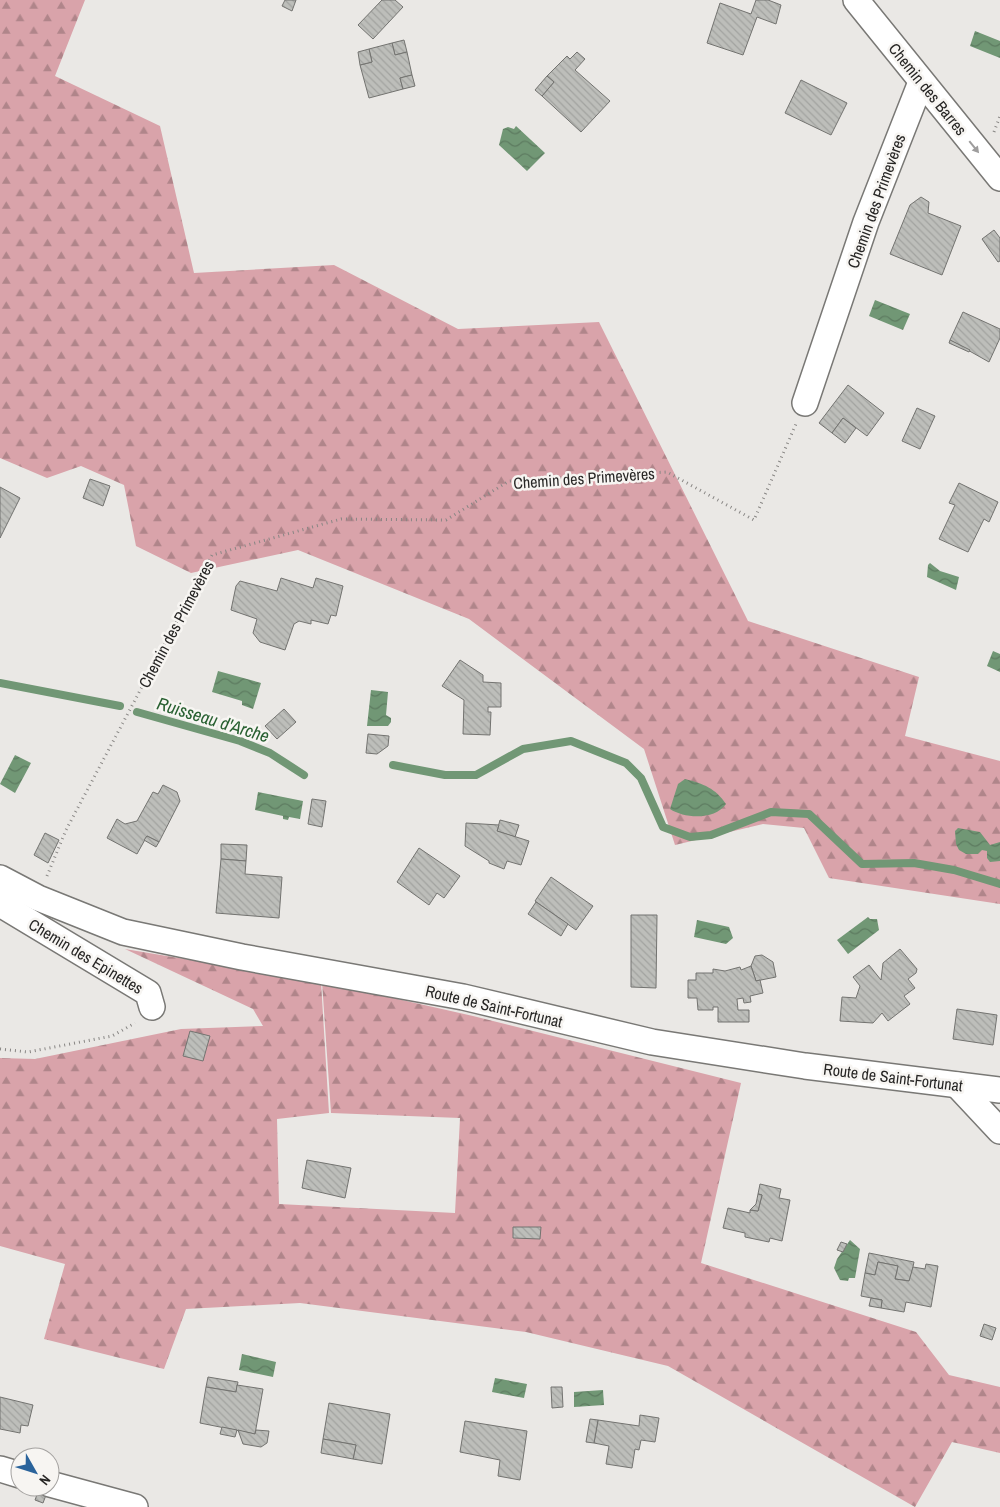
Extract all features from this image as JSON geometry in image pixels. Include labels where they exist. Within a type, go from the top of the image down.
[{"type":"street","name":"Chemin des Barres","points":[[856,0],[1000,178]]},
{"type":"street","name":"Chemin des Primevères","points":[[805,403],[866,222],[921,82]]},
{"type":"street","name":"Route de Saint-Fortunat","points":[[0,878],[38,898],[123,932],[242,957],[464,997],[652,1042],[805,1066],[1000,1090]]},
{"type":"street","name":"Chemin des Epinettes","points":[[0,904],[148,992],[152,1007]]},
{"type":"street","points":[[957,1085],[1000,1131]]},
{"type":"street","points":[[60,1488],[92,1502],[135,1507]]},
{"type":"path","name":"Chemin des Primevères","points":[[38,898],[66,830],[212,555],[341,519],[446,520],[509,481],[667,472],[754,520],[805,403]]},
{"type":"path","name":"Chemin des Epinettes","points":[[0,1049],[28,1052],[112,1036],[141,1019],[152,1007]]},
{"type":"green space","points":[[0,0],[85,0],[55,76],[160,126],[194,273],[334,265],[458,329],[599,322],[748,621],[919,677],[905,736],[1000,761],[1000,904],[829,878],[804,828],[763,824],[675,845],[644,749],[469,619],[298,550],[191,573],[136,546],[124,485],[81,466],[47,478],[0,458]]},
{"type":"green space","points":[[125,949],[321,982],[329,1113],[277,1119],[279,1204],[455,1213],[460,1118],[331,1113],[322,982],[473,1016],[741,1083],[701,1263],[916,1332],[949,1375],[1000,1387],[1000,1453],[952,1442],[915,1507],[668,1366],[526,1332],[300,1303],[186,1309],[164,1369],[44,1339],[65,1264],[0,1246],[0,1058],[35,1059],[181,1029],[263,1026],[253,1009]]},
{"type":"water","points":[[975,31],[1000,41],[1000,58],[970,46]]},
{"type":"water","points":[[516,126],[545,153],[527,171],[499,145],[503,129],[508,127],[514,129]]},
{"type":"water","points":[[875,300],[910,314],[903,330],[869,316]]},
{"type":"water","points":[[930,563],[940,571],[959,577],[956,590],[927,577],[928,565]]},
{"type":"water","points":[[993,651],[1000,654],[1000,672],[987,666]]},
{"type":"water","points":[[218,671],[261,683],[253,709],[242,705],[242,701],[212,692]]},
{"type":"water","points":[[371,690],[388,692],[386,715],[391,718],[391,722],[388,726],[367,726]]},
{"type":"water","points":[[15,755],[31,763],[15,793],[0,784]]},
{"type":"water","points":[[685,779],[709,787],[726,804],[715,813],[700,816],[684,815],[670,809],[678,784]]},
{"type":"water","points":[[258,792],[303,801],[300,819],[289,817],[288,820],[283,819],[283,816],[255,810]]},
{"type":"water","points":[[958,828],[980,832],[990,845],[1000,842],[1000,861],[990,862],[987,858],[987,851],[982,850],[978,854],[966,854],[959,850],[956,844],[955,831]]},
{"type":"water","points":[[868,917],[870,919],[877,919],[879,930],[848,954],[837,940]]},
{"type":"water","points":[[697,920],[729,927],[733,938],[726,944],[694,937]]},
{"type":"water","points":[[850,1240],[860,1249],[855,1278],[849,1278],[848,1281],[840,1280],[834,1268],[837,1259]]},
{"type":"water","points":[[242,1354],[276,1362],[273,1377],[239,1370]]},
{"type":"water","points":[[495,1378],[527,1384],[524,1398],[492,1392]]},
{"type":"water","points":[[603,1390],[604,1405],[574,1407],[574,1392]]},
{"type":"building","points":[[285,0],[296,0],[292,11],[282,6]]},
{"type":"building","points":[[382,0],[395,0],[403,7],[373,39],[358,25]]},
{"type":"building","points":[[756,0],[768,0],[781,5],[776,24],[757,17],[743,55],[707,43],[720,3],[751,14]]},
{"type":"building","points":[[404,40],[407,52],[395,55],[392,43]]},
{"type":"building","points":[[392,43],[395,55],[407,52],[412,75],[400,78],[403,89],[369,98],[360,65],[372,62],[369,49]]},
{"type":"building","points":[[369,49],[372,62],[360,65],[358,52]]},
{"type":"building","points":[[577,52],[585,59],[575,70],[610,101],[581,132],[542,96],[554,82],[547,76],[567,56],[570,59]]},
{"type":"building","points":[[412,75],[415,86],[403,89],[400,78]]},
{"type":"building","points":[[547,76],[554,82],[542,96],[535,90]]},
{"type":"building","points":[[801,80],[847,103],[831,135],[785,113]]},
{"type":"building","points":[[921,197],[929,202],[928,213],[961,226],[942,275],[890,254],[910,205]]},
{"type":"building","points":[[994,230],[1000,238],[1000,261],[998,262],[982,239]]},
{"type":"building","points":[[963,312],[1000,329],[1000,338],[989,362],[950,340]]},
{"type":"building","points":[[950,340],[970,350],[969,352],[949,343]]},
{"type":"building","points":[[848,385],[884,413],[867,436],[843,418],[832,433],[819,423]]},
{"type":"building","points":[[917,408],[935,416],[920,449],[902,441]]},
{"type":"building","points":[[843,418],[856,428],[845,443],[832,433]]},
{"type":"building","points":[[90,479],[110,486],[103,506],[83,498]]},
{"type":"building","points":[[959,483],[998,502],[989,522],[984,519],[968,552],[939,539],[955,505],[949,503]]},
{"type":"building","points":[[0,487],[20,498],[0,538]]},
{"type":"building","points":[[281,578],[313,588],[316,578],[343,586],[336,616],[331,615],[328,624],[311,620],[311,624],[299,621],[294,624],[285,650],[260,642],[253,633],[257,619],[231,610],[236,586],[240,581],[277,591]]},
{"type":"building","points":[[460,660],[483,675],[483,682],[501,683],[501,707],[488,707],[488,712],[491,712],[490,735],[463,734],[464,700],[442,686]]},
{"type":"building","points":[[284,709],[296,722],[277,739],[265,726]]},
{"type":"building","points":[[368,734],[389,736],[388,746],[377,754],[366,753]]},
{"type":"building","points":[[163,785],[177,792],[180,801],[159,842],[147,836],[137,854],[107,838],[117,819],[125,824],[137,821],[153,792],[158,794]]},
{"type":"building","points":[[312,799],[326,801],[322,827],[308,824]]},
{"type":"building","points":[[500,820],[519,825],[515,837],[497,831]]},
{"type":"building","points":[[466,823],[499,825],[497,831],[529,841],[521,865],[507,861],[504,869],[489,863],[489,861],[465,846]]},
{"type":"building","points":[[45,833],[59,840],[48,863],[34,855]]},
{"type":"building","points":[[147,836],[159,842],[156,847],[144,840]]},
{"type":"building","points":[[221,844],[247,845],[246,861],[221,859]]},
{"type":"building","points":[[419,848],[460,876],[444,898],[437,893],[429,905],[397,882]]},
{"type":"building","points":[[221,859],[246,861],[245,874],[282,877],[279,918],[216,913]]},
{"type":"building","points":[[551,877],[593,906],[576,930],[535,901]]},
{"type":"building","points":[[536,902],[568,924],[561,936],[528,914]]},
{"type":"building","points":[[631,915],[657,915],[656,988],[631,987]]},
{"type":"building","points":[[900,949],[917,969],[916,973],[908,979],[915,988],[904,996],[910,1004],[888,1021],[882,1013],[873,1023],[840,1021],[842,997],[856,998],[860,986],[853,977],[869,965],[881,980],[883,963]]},
{"type":"building","points":[[762,955],[773,962],[776,977],[756,981],[751,966],[755,956]]},
{"type":"building","points":[[751,966],[756,981],[760,980],[763,993],[750,996],[751,1002],[744,1003],[743,998],[737,999],[738,1010],[749,1010],[749,1022],[718,1022],[718,1007],[713,1007],[713,1010],[698,1010],[697,998],[688,998],[688,980],[696,980],[696,973],[713,973],[713,969],[725,971],[740,967],[741,970]]},
{"type":"building","points":[[957,1009],[997,1015],[993,1045],[953,1039]]},
{"type":"building","points":[[190,1031],[210,1036],[203,1061],[183,1056]]},
{"type":"building","points":[[307,1160],[351,1168],[345,1198],[302,1188]]},
{"type":"building","points":[[760,1184],[781,1189],[779,1198],[790,1200],[782,1241],[770,1238],[769,1242],[745,1237],[745,1233],[723,1228],[728,1208],[750,1213],[750,1210],[758,1211],[762,1195],[758,1194]]},
{"type":"building","points":[[758,1194],[762,1195],[758,1211],[750,1210],[756,1204]]},
{"type":"building","points":[[513,1227],[541,1227],[540,1239],[513,1238]]},
{"type":"building","points":[[841,1242],[847,1244],[843,1252],[837,1250]]},
{"type":"building","points":[[869,1253],[914,1262],[910,1281],[895,1279],[898,1266],[878,1262],[875,1275],[865,1273]]},
{"type":"building","points":[[878,1262],[898,1266],[895,1279],[909,1281],[913,1267],[925,1269],[926,1264],[938,1266],[931,1307],[906,1302],[904,1312],[881,1308],[882,1300],[861,1296],[865,1273],[875,1275]]},
{"type":"building","points":[[871,1298],[882,1300],[881,1308],[869,1306]]},
{"type":"building","points":[[984,1324],[996,1328],[992,1340],[980,1336]]},
{"type":"building","points":[[208,1377],[238,1382],[236,1392],[206,1387]]},
{"type":"building","points":[[237,1385],[263,1389],[255,1434],[200,1423],[206,1387],[236,1392]]},
{"type":"building","points":[[551,1387],[562,1387],[563,1407],[552,1408]]},
{"type":"building","points":[[0,1397],[33,1405],[28,1426],[21,1425],[20,1433],[0,1429]]},
{"type":"building","points":[[329,1403],[390,1414],[382,1464],[353,1459],[356,1445],[323,1439]]},
{"type":"building","points":[[640,1415],[659,1418],[655,1442],[641,1440],[639,1450],[635,1449],[632,1468],[606,1464],[609,1446],[594,1443],[598,1420],[639,1426]]},
{"type":"building","points":[[590,1419],[598,1420],[594,1443],[586,1442]]},
{"type":"building","points":[[465,1421],[527,1431],[520,1480],[498,1476],[500,1460],[460,1452]]},
{"type":"building","points":[[222,1427],[237,1430],[235,1437],[220,1434]]},
{"type":"building","points":[[238,1430],[255,1434],[256,1430],[269,1431],[267,1443],[261,1447],[243,1444]]},
{"type":"building","points":[[323,1439],[356,1445],[353,1459],[321,1453]]},
{"type":"building","points":[[36,1497],[45,1497],[43,1503],[35,1500]]},
{"type":"waterway","name":"Ruisseau d'Arche","points":[[0,683],[120,706]]},
{"type":"waterway","name":"Ruisseau d'Arche","points":[[137,712],[240,741],[270,753],[304,775]]},
{"type":"waterway","name":"Ruisseau d'Arche","points":[[393,765],[445,775],[476,775],[523,749],[571,741],[626,763],[641,778],[663,827],[690,837],[711,835],[771,812],[809,814],[862,864],[914,863],[954,870],[1000,884]]}]
